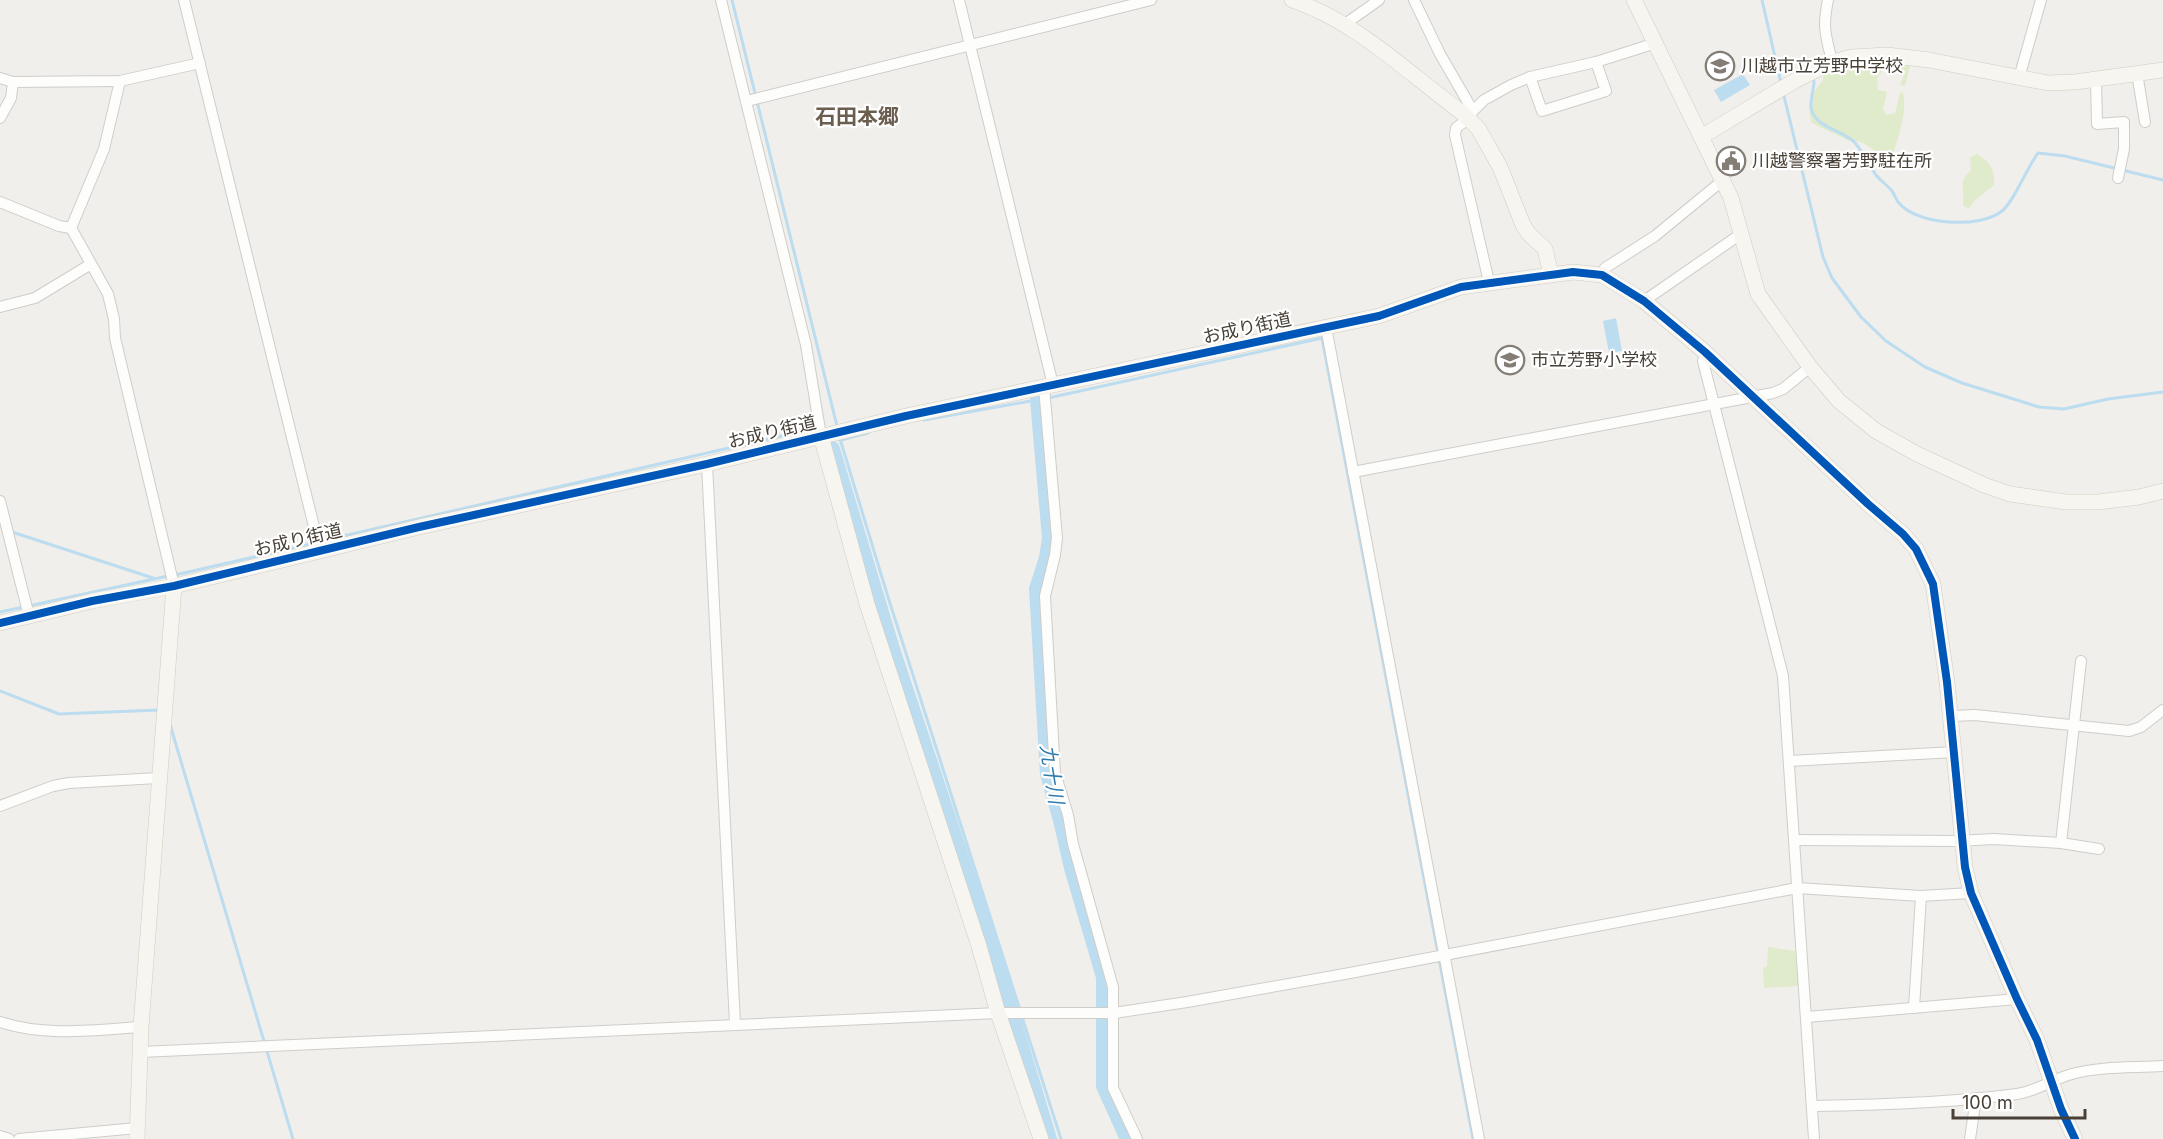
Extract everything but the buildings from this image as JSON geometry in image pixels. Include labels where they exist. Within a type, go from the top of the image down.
[{"type":"street","points":[[184,0],[318,545]]},
{"type":"street","points":[[721,0],[806,345],[821,436],[867,604],[979,946],[998,1013],[1041,1139]]},
{"type":"street","points":[[958,0],[1048,386],[1057,538],[1045,596],[1055,773],[1113,987],[1113,1088],[1137,1139]]},
{"type":"street","points":[[747,101],[1151,0]]},
{"type":"street","points":[[1292,0],[1345,24],[1471,114]]},
{"type":"street","points":[[1345,24],[1379,0]]},
{"type":"street","points":[[1414,0],[1500,167],[1523,225],[1545,249],[1551,274]]},
{"type":"street","points":[[1634,0],[1731,198],[1758,294],[1810,367],[1839,401],[1876,431],[1917,454],[1984,485],[2010,494],[2056,501],[2098,502],[2139,497],[2163,491]]},
{"type":"street","points":[[1828,0],[1824,35],[1832,62]]},
{"type":"street","points":[[2019,78],[2041,0]]},
{"type":"street","points":[[1489,282],[1455,135],[1456,128],[1484,100],[1511,85],[1530,77],[1596,62],[1656,43]]},
{"type":"street","points":[[1701,137],[1789,84],[1832,62],[1852,57],[1887,56],[1972,67],[2048,83],[2096,80],[2163,70]]},
{"type":"street","points":[[1530,77],[1542,111],[1606,91],[1596,62]]},
{"type":"street","points":[[0,78],[13,82],[120,81],[200,63]]},
{"type":"street","points":[[2137,73],[2145,122]]},
{"type":"street","points":[[2096,80],[2097,123],[2124,122],[2124,149],[2118,178]]},
{"type":"street","points":[[71,228],[104,149],[120,81]]},
{"type":"street","points":[[0,118],[11,98],[13,82]]},
{"type":"street","points":[[1722,181],[1655,236],[1605,268],[1602,275],[1644,301],[1705,352],[1903,534],[1916,549],[1933,584],[1971,893],[2037,1040],[2061,1109],[2075,1139]]},
{"type":"street","points":[[0,202],[59,226],[71,228]]},
{"type":"street","points":[[19,1139],[137,1133],[141,1027],[174,586],[115,338],[111,302],[104,285],[71,228]]},
{"type":"street","points":[[1644,301],[1735,238],[1743,237]]},
{"type":"street","points":[[0,307],[35,298],[91,264]]},
{"type":"street","name":"お成り街道","points":[[0,623],[92,601],[174,586],[318,545],[707,464],[906,416],[1379,316],[1461,287],[1551,274],[1602,275]]},
{"type":"street","points":[[1326,327],[1370,549],[1479,1139]]},
{"type":"street","points":[[1705,352],[1703,361],[1713,405],[1781,664],[1814,1139]]},
{"type":"street","points":[[1353,472],[1773,393],[1783,389],[1810,367]]},
{"type":"street","points":[[707,464],[735,1024]]},
{"type":"street","points":[[0,501],[29,616]]},
{"type":"street","points":[[2061,843],[2081,661]]},
{"type":"street","points":[[1951,716],[1975,715],[2129,731],[2141,727],[2163,710]]},
{"type":"street","points":[[1789,761],[1955,752]]},
{"type":"street","points":[[0,806],[52,786],[158,778]]},
{"type":"street","points":[[1795,840],[1994,839],[2061,843],[2099,849]]},
{"type":"street","points":[[141,1052],[998,1013],[1114,1013],[1444,955],[1797,888],[1921,896],[1971,893]]},
{"type":"street","points":[[1914,1008],[1921,896]]},
{"type":"street","points":[[1807,1017],[2017,999]]},
{"type":"street","points":[[0,1022],[33,1030],[58,1031],[141,1027]]},
{"type":"street","points":[[1812,1106],[2019,1094],[2076,1073],[2163,1066]]},
{"type":"street","points":[[1970,1139],[1976,1098]]},
{"type":"street","points":[[0,1136],[9,1139]]},
{"type":"green space","points":[[1911,62],[1905,86],[1900,85],[1904,75],[1896,71],[1883,69],[1877,79],[1878,90],[1887,92],[1883,109],[1887,115],[1895,113],[1900,93],[1903,92],[1903,117],[1892,159],[1887,159],[1862,142],[1847,140],[1812,123],[1811,100],[1823,81],[1824,73],[1854,64]]},
{"type":"green space","points":[[1977,154],[1991,167],[1994,185],[1973,202],[1969,209],[1963,205],[1963,183],[1971,170],[1970,157]]},
{"type":"green space","points":[[1768,947],[1795,951],[1798,986],[1764,988],[1763,968],[1767,966]]},
{"type":"water","points":[[1743,74],[1750,85],[1721,102],[1714,90]]},
{"type":"water","points":[[1616,318],[1622,351],[1609,353],[1603,321]]},
{"type":"waterway","points":[[732,0],[837,426]]},
{"type":"waterway","points":[[1762,0],[1781,83]]},
{"type":"waterway","points":[[1814,81],[1811,108],[1818,121],[1845,135],[1856,144],[1876,175],[1892,191],[1899,203],[1920,216],[1934,220],[1964,222],[1992,217],[2002,211],[2016,192],[2038,153],[2065,156],[2163,180]]},
{"type":"waterway","points":[[1783,92],[1823,257],[1832,278],[1861,317],[1886,341],[1925,367],[1962,383],[2039,407],[2064,409],[2108,399],[2163,392]]},
{"type":"waterway","points":[[1048,398],[1322,338],[1473,1139]]},
{"type":"waterway","points":[[924,420],[1042,399]]},
{"type":"waterway","name":"九十川","points":[[1038,400],[1050,538],[1047,558],[1037,589],[1048,774],[1072,868],[1104,977],[1104,1086],[1128,1139]]},
{"type":"waterway","points":[[321,541],[799,432],[806,434]]},
{"type":"waterway","points":[[841,440],[868,433]]},
{"type":"waterway","points":[[840,439],[1020,1010]]},
{"type":"waterway","points":[[832,449],[892,649],[992,950],[1049,1139]]},
{"type":"waterway","points":[[12,532],[153,578]]},
{"type":"waterway","points":[[175,575],[315,543]]},
{"type":"waterway","points":[[0,612],[168,576]]},
{"type":"waterway","points":[[0,691],[59,714],[159,710],[161,712]]},
{"type":"waterway","points":[[169,721],[293,1139]]},
{"type":"waterway","points":[[1022,1017],[1061,1139]]},
{"type":"cycle path","points":[[0,623],[92,601],[174,586],[419,527],[707,464],[906,416],[1379,316],[1461,287],[1573,272],[1602,275],[1644,301],[1705,352],[1903,534],[1916,549],[1933,584],[1947,682],[1965,867],[1971,893],[2037,1040],[2061,1109],[2075,1139]]},
{"type":"place","name":"川越市立芳野中学校","points":[[1720,66]]},
{"type":"place","name":"川越警察署芳野駐在所","points":[[1731,161]]},
{"type":"place","name":"市立芳野小学校","points":[[1510,360]]},
{"type":"district","name":"石田本郷","points":[[857,117]]}]
